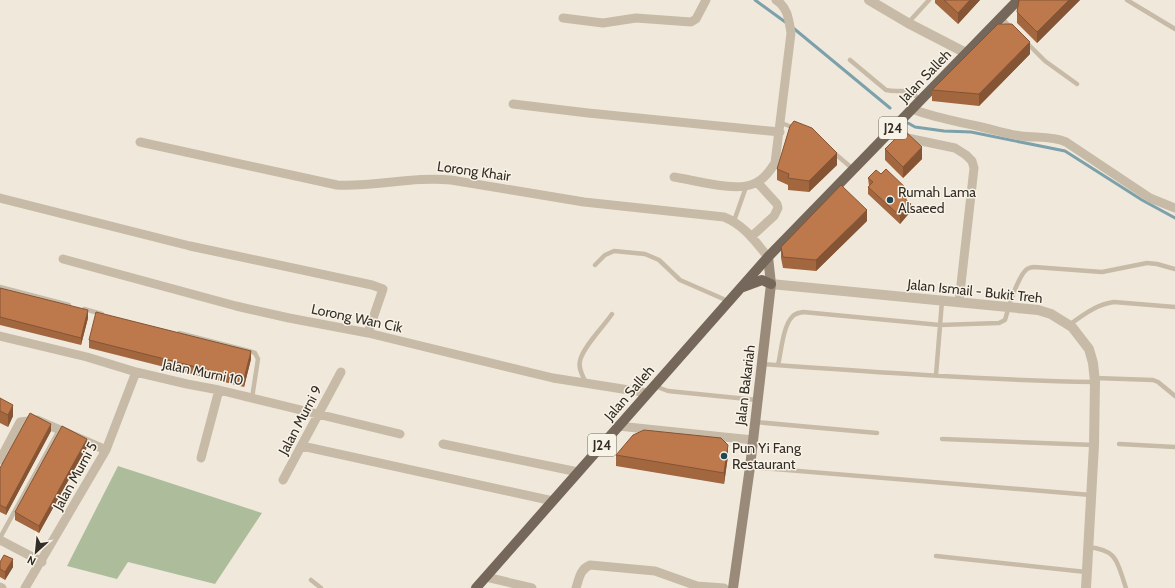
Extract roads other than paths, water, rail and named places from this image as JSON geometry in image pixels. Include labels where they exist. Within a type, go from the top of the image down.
[{"type":"main road","name":"Jalan Salleh","points":[[768,257],[1018,0]]},
{"type":"main road","name":"Jalan Bakariah","points":[[733,588],[750,467],[771,284],[768,257]]},
{"type":"main road","name":"J24","points":[[739,288],[768,257]]},
{"type":"main road","points":[[739,288],[762,280],[771,284]]},
{"type":"main road","name":"Jalan Salleh","points":[[476,588],[739,288]]},
{"type":"street","points":[[564,18],[603,23],[636,18],[691,22],[696,19],[706,0]]},
{"type":"street","points":[[869,0],[908,23],[966,53]]},
{"type":"street","points":[[674,177],[742,188],[764,178],[775,163],[791,33],[787,12],[779,1]]},
{"type":"street","points":[[513,104],[588,113],[780,127]]},
{"type":"street","points":[[912,109],[940,119],[977,126],[1004,134],[1022,137],[1057,138],[1066,142],[1150,198],[1175,208]]},
{"type":"street","points":[[888,134],[955,148],[972,161],[974,168],[959,302]]},
{"type":"street","name":"Lorong Khair","points":[[140,142],[337,185],[352,186],[436,178],[584,202],[724,217],[734,221],[743,228],[768,257]]},
{"type":"street","points":[[751,237],[774,216],[778,208],[777,204],[757,182]]},
{"type":"street","points":[[0,198],[190,246],[372,285],[383,289],[368,333]]},
{"type":"street","name":"Lorong Wan Cik","points":[[63,259],[236,306],[368,333],[546,376],[648,393]]},
{"type":"street","name":"Jalan Ismail - Bukit Treh","points":[[771,284],[1038,310],[1052,314],[1072,327],[1089,349],[1093,363],[1095,380],[1094,445],[1090,495],[1086,588]]},
{"type":"street","name":"Jalan Murni 10","points":[[0,336],[88,354],[136,372],[218,390],[400,434]]},
{"type":"street","name":"Jalan Murni 5","points":[[25,588],[42,562],[106,450],[136,372]]},
{"type":"street","name":"Jalan Murni 9","points":[[283,480],[341,372]]},
{"type":"street","points":[[200,458],[218,390]]},
{"type":"street","points":[[0,460],[20,422],[37,420],[106,450]]},
{"type":"street","points":[[618,426],[752,440]]},
{"type":"street","points":[[443,444],[578,472]]},
{"type":"street","points":[[302,446],[553,501]]},
{"type":"street","points":[[0,539],[42,562]]},
{"type":"street","points":[[576,588],[581,571],[584,567],[590,565],[655,571],[697,586],[724,588]]},
{"type":"street","points":[[486,577],[532,588]]},
{"type":"lane","points":[[908,23],[929,0]]},
{"type":"lane","points":[[1128,0],[1175,29]]},
{"type":"lane","points":[[1001,18],[1018,34]]},
{"type":"lane","points":[[1023,39],[1045,61],[1077,84]]},
{"type":"lane","points":[[850,60],[886,90],[905,90],[912,92],[921,100]]},
{"type":"lane","points":[[780,127],[802,131]]},
{"type":"lane","points":[[831,150],[853,169]]},
{"type":"lane","points":[[734,221],[746,186]]},
{"type":"lane","points":[[594,265],[605,254],[614,250],[645,254],[659,260],[680,280],[728,301]]},
{"type":"lane","points":[[778,365],[786,326],[791,317],[796,313],[803,312],[940,325],[999,323],[1005,320],[1008,307],[1021,276],[1028,269],[1034,267],[1102,272],[1147,263],[1175,269]]},
{"type":"lane","points":[[0,287],[105,315]]},
{"type":"lane","points":[[936,375],[942,301]]},
{"type":"lane","points":[[1068,325],[1104,303],[1114,302],[1175,307]]},
{"type":"lane","points":[[96,320],[98,313]]},
{"type":"lane","points":[[586,383],[580,370],[579,362],[582,352],[612,314]]},
{"type":"lane","points":[[173,332],[249,350],[255,353],[258,359],[252,398]]},
{"type":"lane","points":[[762,364],[1050,381],[1153,380],[1158,382],[1175,396]]},
{"type":"lane","points":[[656,384],[660,388],[668,391],[757,400]]},
{"type":"lane","points":[[755,422],[877,434]]},
{"type":"lane","points":[[0,539],[59,430]]},
{"type":"lane","points":[[942,440],[1094,445]]},
{"type":"lane","points":[[1119,444],[1175,447]]},
{"type":"lane","points":[[750,467],[1090,495]]},
{"type":"lane","points":[[1088,547],[1101,548],[1110,552],[1115,557],[1126,588]]},
{"type":"lane","points":[[936,556],[1086,572]]},
{"type":"lane","points":[[311,580],[321,588]]},
{"type":"waterway","points":[[755,0],[788,24]]},
{"type":"waterway","points":[[792,27],[890,108]]},
{"type":"waterway","points":[[908,123],[915,127],[944,131],[971,132],[1065,151],[1142,200],[1175,218]]},
{"type":"place","name":"Rumah Lama Alsaeed","points":[[890,200]]},
{"type":"place","name":"Pun Yi Fang Restaurant","points":[[724,456]]}]
